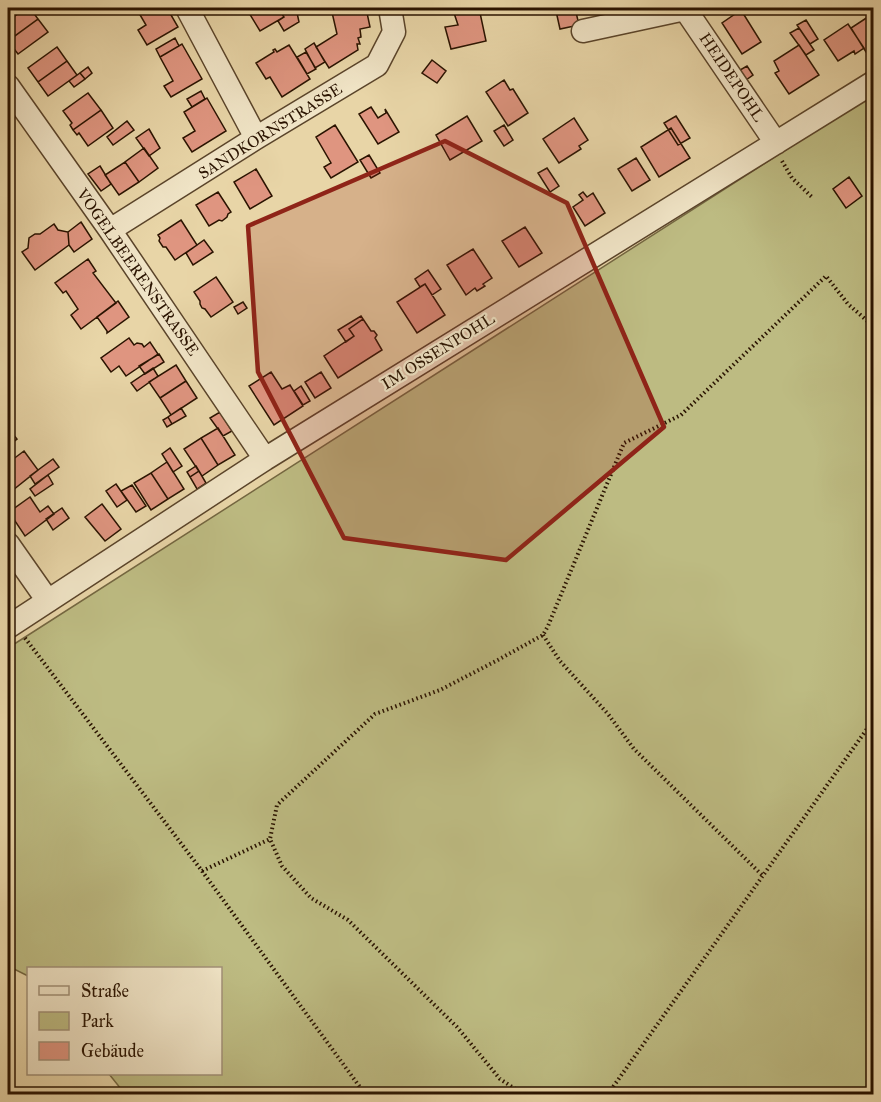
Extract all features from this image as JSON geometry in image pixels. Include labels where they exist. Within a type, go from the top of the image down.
[{"type":"street","points":[[187,8],[256,138]]},
{"type":"street","name":"SANDKORNSTRASSE","points":[[110,230],[377,65],[394,32],[390,8]]},
{"type":"street","name":"HEIDEPOHL","points":[[583,31],[685,9],[774,144]]},
{"type":"street","name":"IM OSSENPOHL","points":[[10,625],[265,459],[873,82]]},
{"type":"street","name":"VOGELBEERENSTRASSE","points":[[8,86],[110,230],[265,459]]},
{"type":"street","points":[[8,544],[48,601]]},
{"type":"path","points":[[774,144],[792,178],[813,198]]},
{"type":"path","points":[[523,1095],[500,1079],[456,1027],[348,920],[311,898],[282,866],[270,839],[277,806],[375,714],[440,690],[543,634],[624,443],[681,415],[826,276],[848,303],[873,327]]},
{"type":"path","points":[[10,625],[202,871],[364,1095]]},
{"type":"path","points":[[543,634],[560,661],[608,714],[634,748],[763,876]]},
{"type":"path","points":[[608,1095],[873,719]]},
{"type":"path","points":[[202,871],[270,839]]},
{"type":"highlighted area","points":[[445,141],[567,203],[664,427],[506,560],[344,538],[258,372],[248,226]]},
{"type":"green space","points":[[873,94],[873,1094],[125,1094],[110,1075],[222,1075],[222,967],[27,967],[27,976],[8,966],[8,648]]},
{"type":"building","points":[[26,8],[30,8],[38,19],[8,41],[8,21]]},
{"type":"building","points":[[136,8],[167,8],[178,27],[147,45],[138,30],[146,25]]},
{"type":"building","points":[[246,8],[278,8],[284,17],[260,31]]},
{"type":"building","points":[[296,8],[299,22],[284,31],[278,21],[284,17],[282,14]]},
{"type":"building","points":[[331,8],[366,8],[370,27],[360,29],[358,50],[329,68],[316,47],[337,34]]},
{"type":"building","points":[[479,8],[486,41],[451,49],[445,27],[458,25],[453,10]]},
{"type":"building","points":[[575,8],[579,25],[560,29],[556,11]]},
{"type":"building","points":[[741,10],[761,42],[742,54],[722,23]]},
{"type":"building","points":[[874,13],[874,47],[866,52],[851,28]]},
{"type":"building","points":[[38,19],[48,32],[18,54],[8,41]]},
{"type":"building","points":[[806,20],[818,39],[810,44],[797,25]]},
{"type":"building","points":[[848,24],[864,48],[838,61],[824,40]]},
{"type":"building","points":[[799,28],[814,50],[806,55],[790,33]]},
{"type":"building","points":[[175,38],[179,46],[160,57],[156,49]]},
{"type":"building","points":[[314,43],[325,62],[315,68],[305,49]]},
{"type":"building","points":[[182,44],[202,79],[171,97],[164,86],[173,81],[160,57]]},
{"type":"building","points":[[289,45],[310,79],[282,97],[270,77],[266,79],[256,63],[274,52],[273,50],[277,52]]},
{"type":"building","points":[[799,45],[819,75],[789,94],[775,73],[779,71],[774,61]]},
{"type":"building","points":[[57,47],[67,61],[38,82],[28,68]]},
{"type":"building","points":[[306,52],[316,69],[307,74],[297,57]]},
{"type":"building","points":[[432,60],[446,71],[437,83],[422,73]]},
{"type":"building","points":[[67,61],[77,75],[48,96],[38,82]]},
{"type":"building","points":[[747,66],[753,75],[746,80],[740,70]]},
{"type":"building","points":[[88,67],[92,73],[85,79],[80,73]]},
{"type":"building","points":[[80,73],[85,79],[74,87],[69,81]]},
{"type":"building","points":[[504,80],[510,90],[513,89],[528,113],[508,126],[486,92]]},
{"type":"building","points":[[201,91],[205,99],[192,107],[187,99]]},
{"type":"building","points":[[88,93],[101,110],[73,130],[70,125],[72,123],[63,111]]},
{"type":"building","points":[[207,98],[226,131],[192,152],[183,138],[195,131],[184,112]]},
{"type":"building","points":[[371,107],[378,118],[386,113],[385,109],[399,132],[378,144],[359,114]]},
{"type":"building","points":[[101,110],[113,128],[88,146],[79,133],[77,135],[73,130]]},
{"type":"building","points":[[467,116],[482,141],[450,160],[436,135]]},
{"type":"building","points":[[676,116],[690,138],[678,145],[664,123]]},
{"type":"building","points":[[574,118],[588,140],[579,146],[581,149],[559,163],[543,139]]},
{"type":"building","points":[[127,121],[134,130],[113,145],[107,137]]},
{"type":"building","points":[[335,125],[358,162],[331,178],[324,167],[331,163],[316,137]]},
{"type":"building","points":[[504,125],[513,140],[504,146],[494,131]]},
{"type":"building","points":[[671,128],[690,158],[659,177],[641,147]]},
{"type":"building","points":[[149,129],[160,148],[149,156],[136,138]]},
{"type":"building","points":[[144,148],[158,168],[139,182],[125,162]]},
{"type":"building","points":[[369,155],[380,173],[371,178],[360,160]]},
{"type":"building","points":[[636,158],[650,180],[632,191],[618,169]]},
{"type":"building","points":[[125,162],[139,182],[119,195],[105,175]]},
{"type":"building","points":[[100,166],[111,184],[101,191],[88,174]]},
{"type":"building","points":[[547,168],[559,186],[550,192],[538,173]]},
{"type":"building","points":[[256,169],[272,196],[250,209],[234,182]]},
{"type":"building","points":[[849,177],[862,196],[846,208],[833,189]]},
{"type":"building","points":[[218,192],[231,212],[222,221],[219,220],[209,226],[196,205]]},
{"type":"building","points":[[583,192],[587,197],[593,193],[605,213],[585,226],[573,207],[583,200],[579,195]]},
{"type":"building","points":[[181,220],[197,245],[175,260],[166,247],[163,247],[158,235]]},
{"type":"building","points":[[81,222],[92,239],[74,252],[69,245],[68,232]]},
{"type":"building","points":[[54,224],[58,230],[68,232],[69,245],[35,270],[22,252],[28,248],[29,238],[40,234]]},
{"type":"building","points":[[525,227],[542,253],[519,267],[502,241]]},
{"type":"building","points":[[204,240],[213,252],[193,265],[186,253]]},
{"type":"building","points":[[473,249],[492,278],[483,284],[485,286],[477,291],[475,288],[466,295],[447,265]]},
{"type":"building","points":[[88,259],[96,271],[93,273],[116,303],[81,329],[71,315],[78,309],[66,291],[63,293],[55,283]]},
{"type":"building","points":[[428,270],[441,289],[432,295],[425,284],[420,287],[415,279]]},
{"type":"building","points":[[216,277],[233,302],[211,317],[202,308],[194,292]]},
{"type":"building","points":[[425,284],[445,315],[417,333],[397,302]]},
{"type":"building","points":[[118,301],[129,317],[107,333],[97,317]]},
{"type":"building","points":[[243,302],[247,308],[238,314],[234,307]]},
{"type":"building","points":[[361,316],[363,319],[349,329],[354,336],[346,342],[338,330]]},
{"type":"building","points":[[363,319],[371,331],[377,335],[375,338],[382,350],[338,378],[324,356],[354,336],[349,329]]},
{"type":"building","points":[[129,338],[134,345],[142,344],[144,347],[150,342],[158,354],[126,376],[119,366],[111,372],[101,358]]},
{"type":"building","points":[[159,354],[164,362],[145,374],[139,366]]},
{"type":"building","points":[[176,365],[186,381],[160,398],[149,382]]},
{"type":"building","points":[[153,368],[158,376],[137,391],[131,383]]},
{"type":"building","points":[[271,372],[282,389],[290,385],[303,406],[274,425],[249,386]]},
{"type":"building","points":[[321,372],[331,388],[315,398],[305,382]]},
{"type":"building","points":[[186,381],[197,398],[171,415],[160,398]]},
{"type":"building","points":[[301,386],[310,401],[303,405],[294,391]]},
{"type":"building","points":[[181,408],[186,416],[172,424],[168,417]]},
{"type":"building","points":[[220,412],[232,431],[223,436],[210,418]]},
{"type":"building","points":[[168,417],[172,424],[167,427],[163,420]]},
{"type":"building","points":[[218,428],[235,455],[218,465],[201,438]]},
{"type":"building","points":[[8,430],[17,439],[8,446]]},
{"type":"building","points":[[201,438],[218,465],[202,476],[184,449]]},
{"type":"building","points":[[170,448],[182,466],[173,472],[162,454]]},
{"type":"building","points":[[24,451],[38,470],[8,494],[8,463]]},
{"type":"building","points":[[53,459],[59,467],[35,484],[30,476]]},
{"type":"building","points":[[167,462],[184,489],[168,499],[151,473]]},
{"type":"building","points":[[196,466],[199,471],[190,477],[187,472]]},
{"type":"building","points":[[199,471],[206,483],[197,489],[190,477]]},
{"type":"building","points":[[151,473],[168,499],[151,510],[134,483]]},
{"type":"building","points":[[48,475],[53,484],[35,496],[30,489]]},
{"type":"building","points":[[116,484],[127,500],[117,507],[106,491]]},
{"type":"building","points":[[132,485],[146,506],[136,512],[121,491]]},
{"type":"building","points":[[30,497],[40,512],[48,506],[54,514],[25,536],[9,512]]},
{"type":"building","points":[[102,504],[121,529],[105,541],[85,517]]},
{"type":"building","points":[[62,508],[69,518],[53,530],[46,519]]},
{"type":"building","points":[[8,588],[14,597],[8,602]]}]
